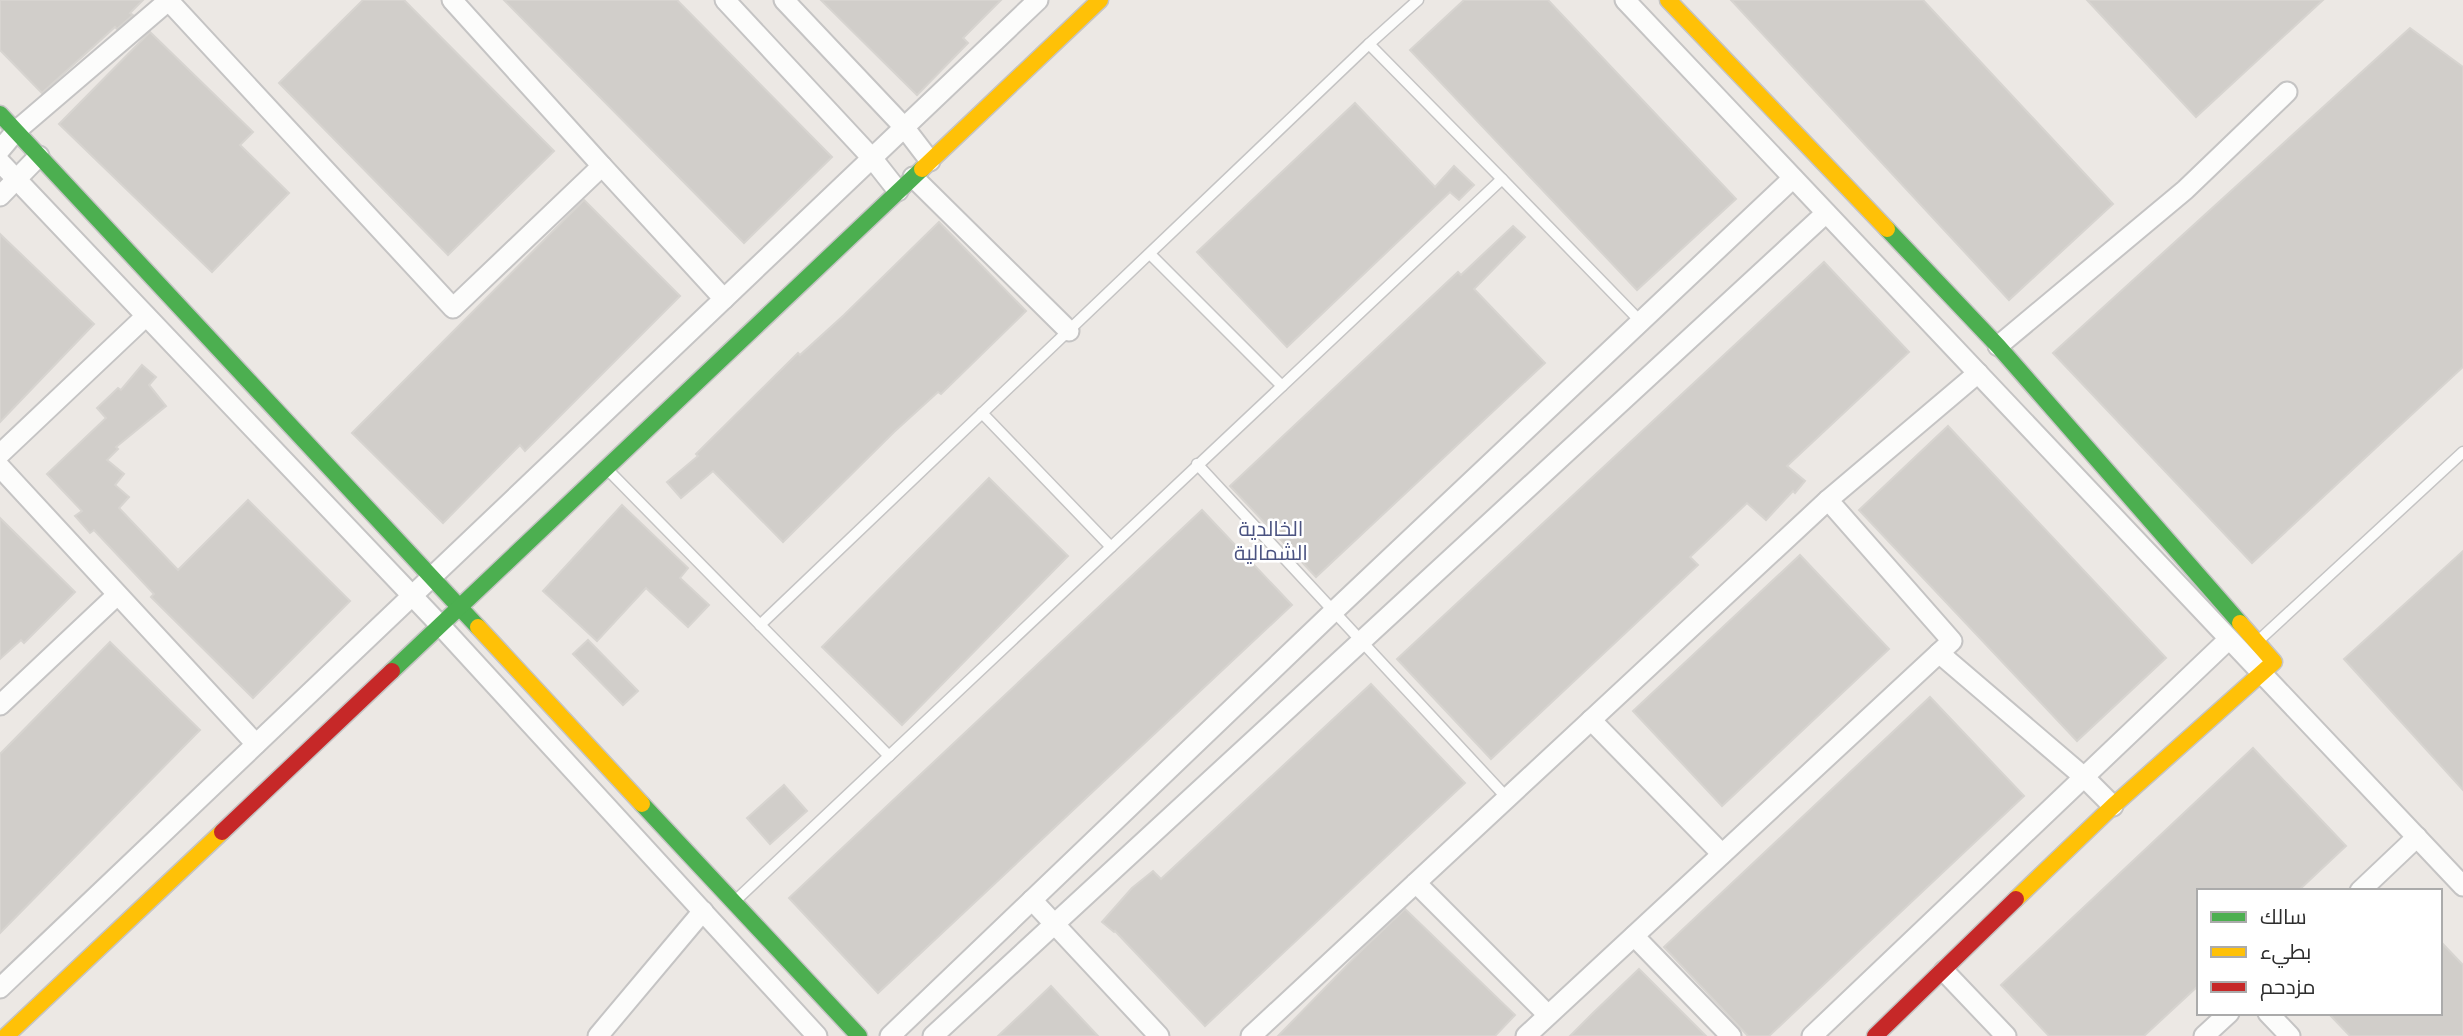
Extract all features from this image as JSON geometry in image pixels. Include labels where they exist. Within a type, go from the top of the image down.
[{"type":"street","points":[[0,149],[16,131],[168,0],[453,308],[602,166]]},
{"type":"street","points":[[452,0],[724,299]]},
{"type":"street","points":[[725,0],[873,158],[898,191]]},
{"type":"street","points":[[784,0],[904,127],[930,161]]},
{"type":"street","points":[[0,988],[1038,0]]},
{"type":"street","points":[[6,1036],[1100,0]]},
{"type":"street","points":[[1625,0],[2463,886]]},
{"type":"street","points":[[1668,0],[1998,346],[2274,662],[2113,806],[1875,1036]]},
{"type":"street","points":[[1998,346],[2185,190],[2287,92]]},
{"type":"street","points":[[0,114],[859,1036]]},
{"type":"street","points":[[0,196],[39,156]]},
{"type":"street","points":[[0,162],[440,625],[817,1036]]},
{"type":"street","points":[[913,177],[1069,331]]},
{"type":"street","points":[[890,1036],[1334,611],[1793,178]]},
{"type":"street","points":[[933,1036],[1826,213]]},
{"type":"street","points":[[0,454],[146,316]]},
{"type":"street","points":[[1251,1036],[1828,500],[1978,373]]},
{"type":"street","points":[[0,467],[256,744]]},
{"type":"street","points":[[1526,1036],[1952,641],[1828,500]]},
{"type":"street","points":[[0,705],[117,595]]},
{"type":"street","points":[[1812,1036],[2229,639]]},
{"type":"street","points":[[1939,653],[2084,777],[2113,806]]},
{"type":"street","points":[[1591,720],[1722,854]]},
{"type":"street","points":[[2362,889],[2417,837]]},
{"type":"street","points":[[1416,883],[1548,1015]]},
{"type":"street","points":[[1032,900],[1159,1036]]},
{"type":"street","points":[[598,1036],[703,911]]},
{"type":"street","points":[[1634,936],[1731,1036]]},
{"type":"street","points":[[1944,971],[2006,1036]]},
{"type":"street","points":[[2204,1036],[2227,1015]]},
{"type":"street","points":[[2270,1015],[2290,1036]]},
{"type":"lane","points":[[760,625],[1418,0]]},
{"type":"lane","points":[[1369,44],[1641,322]]},
{"type":"lane","points":[[734,902],[1502,179]]},
{"type":"lane","points":[[1150,254],[1282,386]]},
{"type":"lane","points":[[982,413],[1111,547]]},
{"type":"lane","points":[[2256,642],[2463,452]]},
{"type":"lane","points":[[1197,464],[1507,798]]},
{"type":"lane","points":[[606,468],[889,756]]},
{"type":"building","points":[[0,0],[143,0],[130,13],[133,15],[117,29],[115,27],[42,93],[0,50]]},
{"type":"building","points":[[363,0],[404,0],[554,151],[448,255],[279,83]]},
{"type":"building","points":[[504,0],[677,0],[832,157],[744,243]]},
{"type":"building","points":[[821,0],[1001,0],[963,38],[968,43],[917,95]]},
{"type":"building","points":[[1464,0],[1548,0],[1736,199],[1637,290],[1410,50]]},
{"type":"building","points":[[1731,0],[1923,0],[2113,204],[2009,300]]},
{"type":"building","points":[[2087,0],[2323,0],[2196,117]]},
{"type":"building","points":[[2410,28],[2463,67],[2463,367],[2252,563],[2053,353]]},
{"type":"building","points":[[150,32],[253,132],[240,145],[289,193],[212,272],[59,124]]},
{"type":"building","points":[[1355,103],[1435,187],[1454,166],[1474,185],[1459,200],[1450,192],[1287,347],[1197,252]]},
{"type":"building","points":[[584,200],[680,296],[525,451],[520,445],[443,523],[352,433]]},
{"type":"building","points":[[939,222],[1026,311],[941,394],[938,392],[894,432],[783,542],[713,471],[681,498],[667,482],[698,456],[696,454],[798,353],[800,355],[844,315]]},
{"type":"building","points":[[1513,226],[1525,237],[1474,289],[1545,363],[1316,577],[1230,486],[1458,272],[1461,275]]},
{"type":"building","points":[[0,234],[94,324],[0,422]]},
{"type":"building","points":[[1824,262],[1909,352],[1787,466],[1805,481],[1795,493],[1793,491],[1766,520],[1747,503],[1690,557],[1698,565],[1491,759],[1397,659]]},
{"type":"building","points":[[142,365],[156,377],[149,385],[166,406],[116,447],[118,449],[107,460],[124,474],[115,485],[129,497],[119,508],[178,570],[248,500],[350,601],[253,698],[151,597],[154,594],[94,530],[90,533],[75,516],[82,511],[47,474],[106,418],[97,408],[118,388],[121,390]]},
{"type":"building","points":[[1948,426],[2166,658],[2077,741],[1859,510]]},
{"type":"building","points":[[989,478],[1068,556],[902,725],[822,647]]},
{"type":"building","points":[[622,505],[688,568],[680,578],[709,605],[688,627],[646,588],[597,641],[543,591]]},
{"type":"building","points":[[1202,510],[1292,605],[878,993],[789,898]]},
{"type":"building","points":[[0,518],[75,592],[24,643],[21,640],[0,659]]},
{"type":"building","points":[[2463,551],[2463,790],[2344,659]]},
{"type":"building","points":[[1800,555],[1889,649],[1722,806],[1633,711]]},
{"type":"building","points":[[588,640],[638,691],[623,705],[573,654]]},
{"type":"building","points":[[110,642],[200,730],[0,933],[0,754]]},
{"type":"building","points":[[1371,684],[1465,783],[1205,1026],[1115,931],[1102,922],[1132,888],[1153,871],[1161,879]]},
{"type":"building","points":[[1930,697],[2024,796],[1769,1036],[1748,1036],[1664,947]]},
{"type":"building","points":[[2253,748],[2346,846],[2300,889],[2197,889],[2197,987],[2144,1036],[2049,1036],[2001,985]]},
{"type":"building","points":[[784,785],[807,811],[770,844],[747,818]]},
{"type":"building","points":[[1405,909],[1515,1015],[1495,1036],[1278,1036],[1364,948]]},
{"type":"building","points":[[2442,943],[2463,965],[2463,1036],[2350,1036],[2330,1015],[2442,1015]]},
{"type":"building","points":[[1639,969],[1706,1036],[1570,1036],[1592,1014]]},
{"type":"building","points":[[1051,986],[1098,1036],[998,1036]]},
{"type":"traffic: fast","points":[[0,114],[478,627]]},
{"type":"traffic: fast","points":[[392,671],[922,169]]},
{"type":"traffic: fast","points":[[1887,229],[1998,346],[2240,623]]},
{"type":"traffic: fast","points":[[642,804],[859,1036]]},
{"type":"traffic: slow","points":[[922,169],[1100,0]]},
{"type":"traffic: slow","points":[[1668,0],[1887,229]]},
{"type":"traffic: slow","points":[[2016,899],[2113,806],[2274,662],[2240,623]]},
{"type":"traffic: slow","points":[[478,627],[642,804]]},
{"type":"traffic: slow","points":[[6,1036],[222,832]]},
{"type":"traffic: jam","points":[[222,832],[392,671]]},
{"type":"traffic: jam","points":[[1875,1036],[2016,899]]},
{"type":"district","name":"الخالدية الشمالية","points":[[1271,541]]}]
